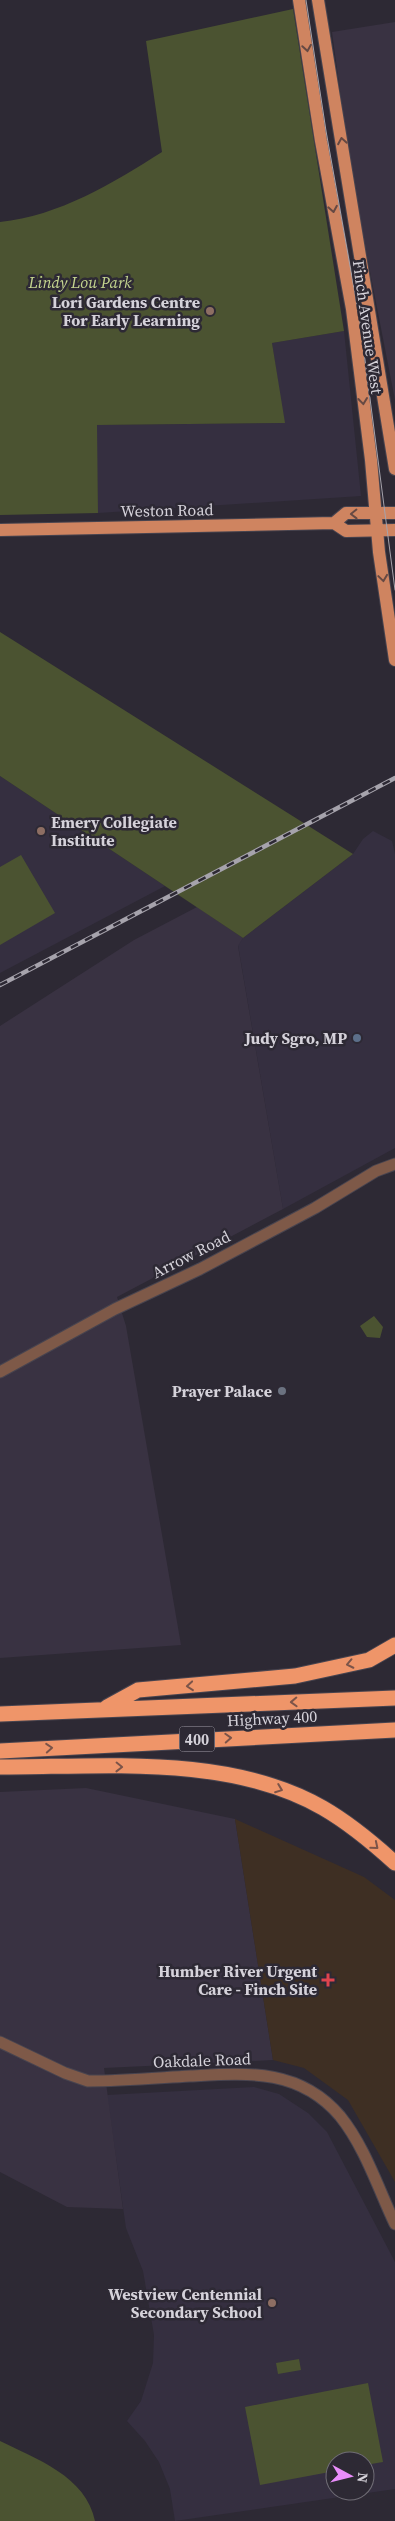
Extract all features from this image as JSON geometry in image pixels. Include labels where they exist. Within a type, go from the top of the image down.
[{"type":"highway","points":[[103,1709],[138,1690],[295,1676],[369,1660],[395,1646]]},
{"type":"highway","name":"Highway 400","points":[[0,1714],[395,1698]]},
{"type":"highway","name":"Highway 400","points":[[0,1751],[395,1730]]},
{"type":"highway","points":[[0,1767],[118,1767],[177,1769],[225,1774],[266,1784],[323,1808],[373,1843],[395,1863]]},
{"type":"main road","name":"Finch Avenue West","points":[[299,0],[321,141],[353,317],[377,513],[377,530],[395,660]]},
{"type":"main road","name":"Finch Avenue West","points":[[318,0],[395,469]]},
{"type":"main road","name":"Weston Road","points":[[334,523],[346,514],[395,513]]},
{"type":"main road","name":"Weston Road","points":[[0,530],[334,523],[346,531],[395,530]]},
{"type":"street","name":"Arrow Road","points":[[0,1372],[115,1309],[200,1269],[315,1208],[376,1171],[395,1164]]},
{"type":"street","name":"Oakdale Road","points":[[0,2042],[65,2074],[88,2081],[247,2073],[284,2080],[317,2094],[339,2116],[355,2138],[395,2224]]},
{"type":"shaded area","points":[[395,22],[395,400],[366,251],[359,230],[332,32]]},
{"type":"shaded area","points":[[344,331],[361,496],[98,513],[96,425],[284,423],[272,343]]},
{"type":"shaded area","name":"Emery Collegiate Institute","points":[[0,776],[165,886],[0,973]]},
{"type":"shaded area","points":[[373,831],[392,841],[395,854],[395,1148],[283,1209],[238,945],[243,938],[353,854],[363,839]]},
{"type":"shaded area","points":[[197,907],[243,938],[238,946],[283,1209],[117,1297],[126,1326],[181,1645],[0,1658],[0,1026],[134,940]]},
{"type":"shaded area","points":[[86,1788],[235,1819],[273,2060],[104,2068],[123,2209],[67,2207],[0,2172],[0,1792]]},
{"type":"shaded area","name":"Humber River Urgent Care - Finch Site","points":[[235,1819],[364,1877],[395,1900],[395,2182],[348,2100],[304,2068],[273,2060]]},
{"type":"shaded area","name":"Westview Centennial Secondary School","points":[[254,2087],[279,2094],[308,2113],[327,2132],[395,2262],[395,2489],[375,2492],[375,2451],[325,2451],[325,2499],[175,2521],[170,2489],[159,2462],[145,2441],[127,2421],[141,2401],[153,2363],[154,2335],[143,2271],[126,2228],[107,2095]]},
{"type":"green space","name":"Lindy Lou Park","points":[[293,9],[344,331],[272,343],[285,423],[97,425],[98,513],[0,515],[0,222],[22,219],[43,213],[85,196],[162,152],[146,41]]},
{"type":"green space","points":[[0,632],[353,854],[243,938],[0,776]]},
{"type":"green space","points":[[21,855],[55,913],[0,945],[0,867]]},
{"type":"green space","points":[[374,1316],[383,1327],[380,1338],[367,1337],[360,1326]]},
{"type":"green space","points":[[299,2359],[301,2370],[278,2374],[276,2363]]},
{"type":"green space","points":[[368,2383],[383,2462],[375,2463],[375,2451],[325,2451],[325,2473],[260,2485],[245,2407]]},
{"type":"green space","points":[[0,2441],[44,2462],[70,2481],[90,2505],[95,2521],[0,2521]]},
{"type":"tram line","points":[[306,0],[326,131],[360,322],[395,590]]},
{"type":"railway","points":[[0,985],[395,778]]},
{"type":"place","name":"Lori Gardens Centre For Early Learning","points":[[210,311]]},
{"type":"place","name":"Emery Collegiate Institute","points":[[41,831]]},
{"type":"place","name":"Judy Sgro, MP","points":[[357,1038]]},
{"type":"place","name":"Prayer Palace","points":[[282,1391]]},
{"type":"place","name":"Humber River Urgent Care - Finch Site","points":[[328,1980]]},
{"type":"place","name":"Westview Centennial Secondary School","points":[[272,2303]]}]
